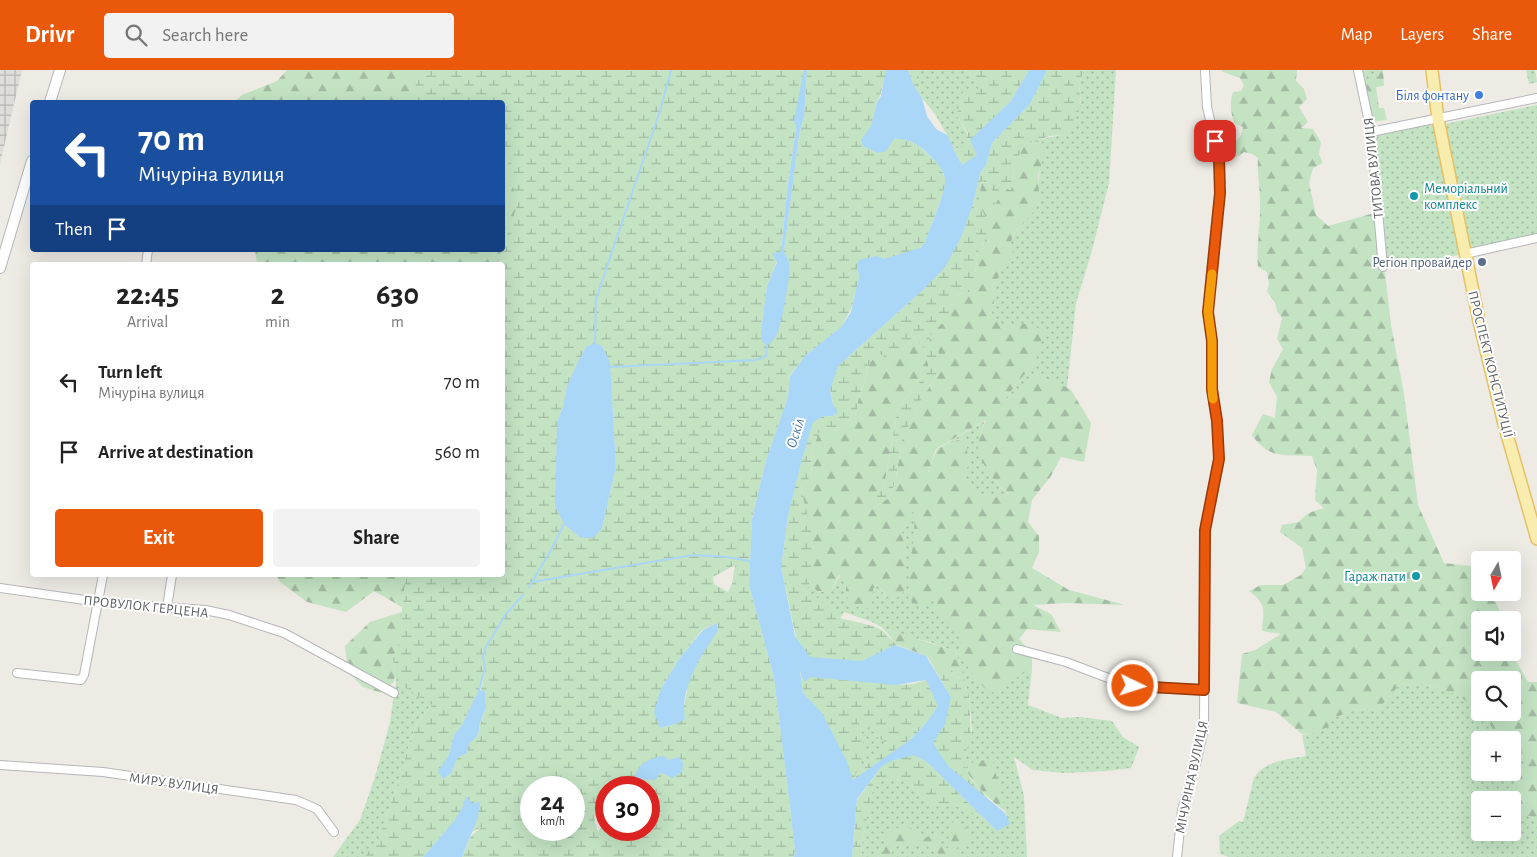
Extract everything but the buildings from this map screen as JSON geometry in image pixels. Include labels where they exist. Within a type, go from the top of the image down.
[{"type":"main road","name":"ПРОСПЕКТ КОНСТИТУЦІЇ","points":[[1432,70],[1438,119],[1480,326],[1501,411],[1537,539]]},
{"type":"street","points":[[51,100],[60,70]]},
{"type":"street","name":"МІЧУРІНА ВУЛИЦЯ","points":[[1177,857],[1182,810],[1197,760],[1204,728],[1205,530],[1219,459],[1217,421],[1212,389],[1212,341],[1208,312],[1220,193],[1219,158],[1207,107],[1205,70]]},
{"type":"street","name":"ТИТОВА ВУЛИЦЯ","points":[[1358,70],[1371,132],[1383,267]]},
{"type":"street","points":[[1371,132],[1537,98]]},
{"type":"street","points":[[0,268],[30,168]]},
{"type":"street","points":[[1465,254],[1537,238]]},
{"type":"street","points":[[17,673],[81,680],[84,675],[104,577]]},
{"type":"street","points":[[167,607],[172,577]]},
{"type":"street","name":"ПРОВУЛОК ГЕРЦЕНА","points":[[0,588],[99,602],[205,610],[229,615],[284,633],[394,694]]},
{"type":"street","points":[[1018,649],[1066,662],[1133,686],[1204,690]]},
{"type":"street","name":"МИРУ ВУЛИЦЯ","points":[[0,765],[103,772],[296,800],[317,809],[334,832]]},
{"type":"shaded area","points":[[0,70],[22,70],[0,164]]},
{"type":"green space","points":[[287,70],[425,70],[422,100],[236,100],[242,95],[277,81]]},
{"type":"green space","points":[[413,70],[806,70],[795,122],[796,128],[781,251],[767,286],[761,332],[789,261],[784,252],[799,135],[804,117],[807,70],[887,70],[871,127],[862,140],[886,151],[893,139],[903,138],[918,145],[940,166],[946,181],[925,242],[871,303],[857,265],[859,277],[852,307],[841,327],[806,355],[790,375],[788,397],[766,461],[752,519],[749,585],[774,677],[795,851],[794,857],[462,857],[471,836],[482,827],[472,832],[469,836],[446,830],[423,857],[365,857],[376,840],[381,841],[381,831],[410,741],[418,722],[432,705],[396,682],[393,658],[401,636],[406,578],[505,577],[505,262],[496,262],[501,252],[505,252],[505,241],[517,206],[505,152],[505,100],[393,100],[400,96],[418,98]],"holes":[[[610,367],[616,467],[602,528],[556,479],[557,422],[563,407],[567,386]],[[735,565],[732,584],[728,592],[714,584],[713,577]],[[717,623],[718,631],[708,644],[687,680],[687,691],[678,723],[660,728],[661,689],[679,659],[702,630]],[[486,668],[481,690],[485,692],[486,708],[478,735],[469,744],[467,753],[457,757],[451,773],[448,757],[454,735],[462,725],[479,691]]]},
{"type":"green space","points":[[908,70],[915,70],[922,98],[913,84]]},
{"type":"green space","points":[[915,70],[968,70],[978,83],[978,93],[957,116],[968,135],[966,146],[959,147],[954,151],[935,114],[922,98]]},
{"type":"green space","points":[[968,70],[1029,70],[1011,101],[971,140],[978,155],[962,165],[954,151],[966,145],[968,133],[957,116],[960,99],[964,89],[978,90],[978,83]]},
{"type":"green space","points":[[1047,70],[1084,70],[1079,83],[1081,106],[1072,126],[1061,135],[1050,136],[1025,144],[1014,166],[1011,190],[1004,188],[995,205],[991,203],[993,192],[988,183],[981,181],[979,204],[989,223],[987,236],[978,252],[974,280],[970,292],[963,293],[954,298],[949,311],[949,323],[941,324],[930,336],[930,342],[936,346],[939,354],[939,373],[922,398],[902,440],[896,477],[890,497],[874,508],[877,495],[885,481],[898,407],[929,369],[925,350],[914,337],[896,357],[886,358],[879,353],[870,362],[858,400],[856,415],[838,429],[818,433],[811,460],[812,474],[801,489],[813,545],[812,572],[806,595],[819,598],[840,618],[882,630],[897,645],[862,661],[810,658],[796,637],[781,567],[788,516],[813,421],[824,416],[832,416],[833,404],[830,389],[838,366],[925,288],[973,204],[980,173],[986,165],[992,143],[1030,104]]},
{"type":"green space","points":[[1084,70],[1116,70],[1109,183],[1076,303],[1067,388],[1037,375],[998,407],[1036,360],[1032,324],[1000,324],[991,314],[999,269],[1015,233],[1039,204],[1038,183],[1043,144],[1037,140],[1061,135],[1081,104],[1079,83]]},
{"type":"green space","points":[[1221,70],[1297,70],[1296,81],[1304,89],[1307,99],[1299,107],[1308,122],[1301,128],[1313,129],[1321,142],[1319,154],[1323,163],[1313,168],[1309,183],[1316,215],[1328,226],[1378,212],[1391,325],[1404,394],[1418,505],[1444,563],[1471,567],[1471,601],[1495,601],[1499,609],[1499,611],[1471,611],[1471,661],[1516,661],[1528,682],[1537,682],[1537,818],[1521,814],[1521,791],[1517,791],[1517,789],[1517,781],[1521,781],[1521,766],[1524,762],[1521,752],[1521,731],[1493,731],[1489,721],[1521,721],[1521,671],[1471,671],[1471,705],[1456,694],[1428,685],[1400,684],[1379,709],[1353,710],[1334,718],[1328,727],[1314,733],[1302,734],[1276,712],[1237,703],[1242,654],[1255,650],[1281,634],[1262,631],[1262,604],[1249,591],[1261,585],[1283,585],[1301,575],[1306,568],[1302,548],[1280,532],[1282,525],[1299,522],[1304,516],[1324,508],[1315,500],[1317,470],[1312,456],[1285,455],[1272,452],[1265,449],[1252,435],[1263,414],[1275,418],[1277,397],[1269,382],[1272,369],[1283,349],[1277,339],[1282,318],[1277,311],[1275,302],[1267,292],[1269,284],[1267,272],[1258,267],[1260,195],[1258,158],[1244,152],[1231,159],[1232,146],[1241,135],[1243,127],[1234,123],[1231,100],[1233,92],[1241,91],[1244,86],[1240,78]]},
{"type":"green space","points":[[1358,70],[1377,70],[1379,79],[1361,84]]},
{"type":"green space","points":[[1377,70],[1383,70],[1384,86],[1376,87],[1379,108],[1384,108],[1387,120],[1378,121],[1368,120],[1361,84],[1378,79]]},
{"type":"green space","points":[[1526,70],[1535,70],[1537,82],[1529,84]]},
{"type":"green space","points":[[1537,105],[1537,238],[1470,253],[1445,124]]},
{"type":"green space","points":[[1431,124],[1434,128],[1459,255],[1383,267],[1372,142],[1375,135]]},
{"type":"green space","points":[[1037,140],[1043,144],[1044,150],[1038,177],[1039,202],[1035,210],[1012,238],[1011,245],[1015,259],[1007,261],[1000,270],[991,314],[1000,324],[1032,324],[1045,333],[1036,360],[1003,401],[1037,375],[1051,379],[1071,390],[1091,423],[1084,462],[1061,457],[1051,476],[1032,500],[1028,522],[1039,536],[1039,552],[1032,568],[1069,590],[1125,605],[1065,603],[1033,605],[1051,614],[1061,632],[1027,629],[1019,639],[1032,653],[1032,668],[990,694],[965,663],[961,651],[963,635],[944,622],[933,607],[934,594],[920,608],[908,598],[916,506],[902,532],[906,555],[904,592],[894,600],[887,597],[877,584],[873,589],[872,608],[861,608],[850,605],[846,594],[846,575],[839,575],[830,593],[817,591],[809,582],[813,565],[801,489],[812,474],[811,460],[818,432],[838,429],[856,415],[858,401],[870,362],[879,353],[896,357],[914,337],[925,350],[929,369],[898,407],[885,481],[877,495],[874,508],[890,497],[896,477],[902,440],[922,398],[939,373],[939,354],[930,342],[930,336],[941,324],[955,296],[965,292],[974,280],[978,252],[986,238],[979,204],[981,181],[988,183],[993,192],[1004,188],[1011,190],[1014,166],[1025,144]],"holes":[[[986,420],[980,436],[977,453],[993,479],[1009,494],[997,497],[975,493],[963,481],[969,462],[965,437],[937,449],[926,477],[936,449]]]},
{"type":"green space","points":[[505,151],[520,195],[505,249]]},
{"type":"green space","points":[[255,252],[504,252],[498,262],[257,262]]},
{"type":"green space","points":[[985,421],[980,436],[993,479],[1009,495],[997,497],[973,494],[963,481],[969,462],[965,437],[937,449]]},
{"type":"green space","points":[[916,504],[963,635],[1032,668],[1028,705],[1062,718],[1080,717],[1112,721],[1123,737],[1139,747],[1131,768],[1107,771],[1064,773],[1033,770],[1014,757],[1024,796],[1027,857],[861,857],[874,781],[894,780],[905,782],[914,788],[929,804],[962,807],[987,821],[997,831],[1009,824],[1003,803],[971,763],[966,770],[963,762],[972,730],[969,696],[956,652],[883,628],[844,612],[838,622],[805,597],[809,582],[817,591],[830,593],[841,574],[847,573],[873,589],[877,584],[886,597],[906,555],[902,532]]},
{"type":"green space","points":[[277,577],[407,577],[402,607],[374,591],[346,612],[307,602],[280,582]]},
{"type":"green space","points":[[402,612],[401,636],[393,658],[394,682],[381,693],[363,687],[348,672],[345,646],[370,622]]},
{"type":"green space","points":[[883,628],[956,652],[964,677],[955,678],[950,664],[940,664],[926,656],[897,645]]},
{"type":"green space","points":[[927,656],[940,664],[950,664],[955,678],[964,677],[969,696],[971,736],[963,762],[970,778],[995,807],[948,768],[931,743],[951,697]]},
{"type":"green space","points":[[800,668],[811,674],[883,680],[896,685],[913,684],[926,680],[940,703],[926,723],[911,739],[853,781],[803,693]],"holes":[[[857,718],[887,744],[854,779],[864,754],[862,731]]]},
{"type":"green space","points":[[396,682],[432,704],[418,722],[411,738],[403,768],[381,831],[381,841],[366,857],[333,857],[360,820],[375,777],[390,722]]},
{"type":"green space","points":[[1400,684],[1428,685],[1456,694],[1471,705],[1471,721],[1489,721],[1493,731],[1471,731],[1471,781],[1519,781],[1517,791],[1471,791],[1471,841],[1521,841],[1521,806],[1537,803],[1537,857],[1229,857],[1220,854],[1219,836],[1239,821],[1243,822],[1254,778],[1258,772],[1270,764],[1306,756],[1302,735],[1314,733],[1334,718],[1353,710],[1379,709]]},
{"type":"green space","points":[[856,717],[887,744],[853,781],[864,754]]},
{"type":"green space","points":[[1521,752],[1524,762],[1521,774]]},
{"type":"green space","points":[[913,753],[927,762],[987,821],[962,807],[929,804],[914,788],[905,782],[894,780],[874,781],[861,857],[852,857],[857,800],[881,767],[890,761]]},
{"type":"green space","points":[[992,758],[1005,811],[983,792],[966,770],[971,763]]},
{"type":"green space","points":[[950,822],[964,824],[971,841],[955,849],[960,857],[941,857],[937,852],[926,846],[907,844],[894,845],[891,857],[883,857],[882,848],[886,838],[897,828],[902,827],[910,827],[914,832],[925,838],[935,833],[941,837],[940,844],[947,849],[953,837]]},
{"type":"water","points":[[804,70],[807,70],[804,117],[799,135],[784,252],[789,262],[787,288],[784,310],[777,334],[767,346],[762,341],[761,332],[767,286],[777,262],[772,254],[781,251],[796,128],[794,120]]},
{"type":"water","name":"Оскіл","points":[[886,70],[908,70],[913,84],[922,98],[927,116],[936,129],[947,135],[962,165],[977,155],[970,140],[1011,101],[1029,70],[1047,70],[1030,104],[992,143],[986,165],[980,173],[973,204],[962,235],[945,267],[925,288],[838,366],[830,390],[833,405],[838,412],[813,422],[788,516],[781,567],[795,636],[810,657],[862,661],[895,645],[926,656],[951,697],[945,724],[933,743],[948,766],[1005,813],[1010,824],[997,831],[927,762],[914,755],[891,761],[881,767],[857,799],[852,857],[794,857],[795,851],[774,677],[749,585],[752,519],[766,461],[788,397],[790,376],[806,355],[841,327],[851,312],[859,277],[857,265],[859,260],[876,256],[884,259],[920,248],[925,242],[941,201],[945,184],[944,175],[937,164],[918,146],[907,140],[894,139],[886,151],[878,153],[863,146],[861,140],[871,126],[877,102],[881,96]],"holes":[[[800,671],[804,682],[811,677],[896,685],[926,680],[938,706],[911,739],[853,780],[846,760],[822,713],[803,693]]]},
{"type":"water","points":[[595,343],[602,346],[610,362],[616,467],[602,528],[593,538],[581,538],[564,524],[555,506],[557,422],[563,407],[567,386],[578,362],[586,347]]},
{"type":"water","points":[[717,623],[718,631],[705,650],[688,684],[685,696],[685,719],[660,728],[654,712],[661,689],[679,659],[703,630]]},
{"type":"water","points":[[479,690],[485,691],[486,708],[478,735],[469,744],[467,753],[457,758],[451,773],[443,779],[438,771],[448,757],[454,735],[462,725]]},
{"type":"water","points":[[664,756],[668,760],[679,757],[683,763],[682,772],[672,778],[662,773],[658,776],[635,776],[641,765],[654,758]]},
{"type":"water","points":[[466,796],[472,803],[480,802],[478,817],[462,857],[423,857],[455,820]]},
{"type":"waterway","points":[[595,343],[596,299],[660,111],[671,70]]},
{"type":"waterway","points":[[610,367],[757,360],[766,356],[767,346]]},
{"type":"waterway","points":[[529,587],[564,524]]},
{"type":"waterway","points":[[532,582],[693,555],[727,557],[750,561]]},
{"type":"waterway","points":[[479,690],[485,668],[483,657],[486,647],[506,614],[523,595]]},
{"type":"slow traffic","points":[[1212,274],[1208,312],[1212,341],[1213,399]]},
{"type":"place","name":"Біля фонтану","points":[[1479,95]]},
{"type":"place","name":"Меморіальний комплекс","points":[[1414,196]]},
{"type":"place","name":"Регіон провайдер","points":[[1482,262]]},
{"type":"place","name":"Гараж пати","points":[[1416,576]]},
{"type":"route","points":[[1133,686],[1204,690],[1205,530],[1219,459],[1217,421],[1212,389],[1212,341],[1208,312],[1220,193],[1219,158],[1215,141]]}]
